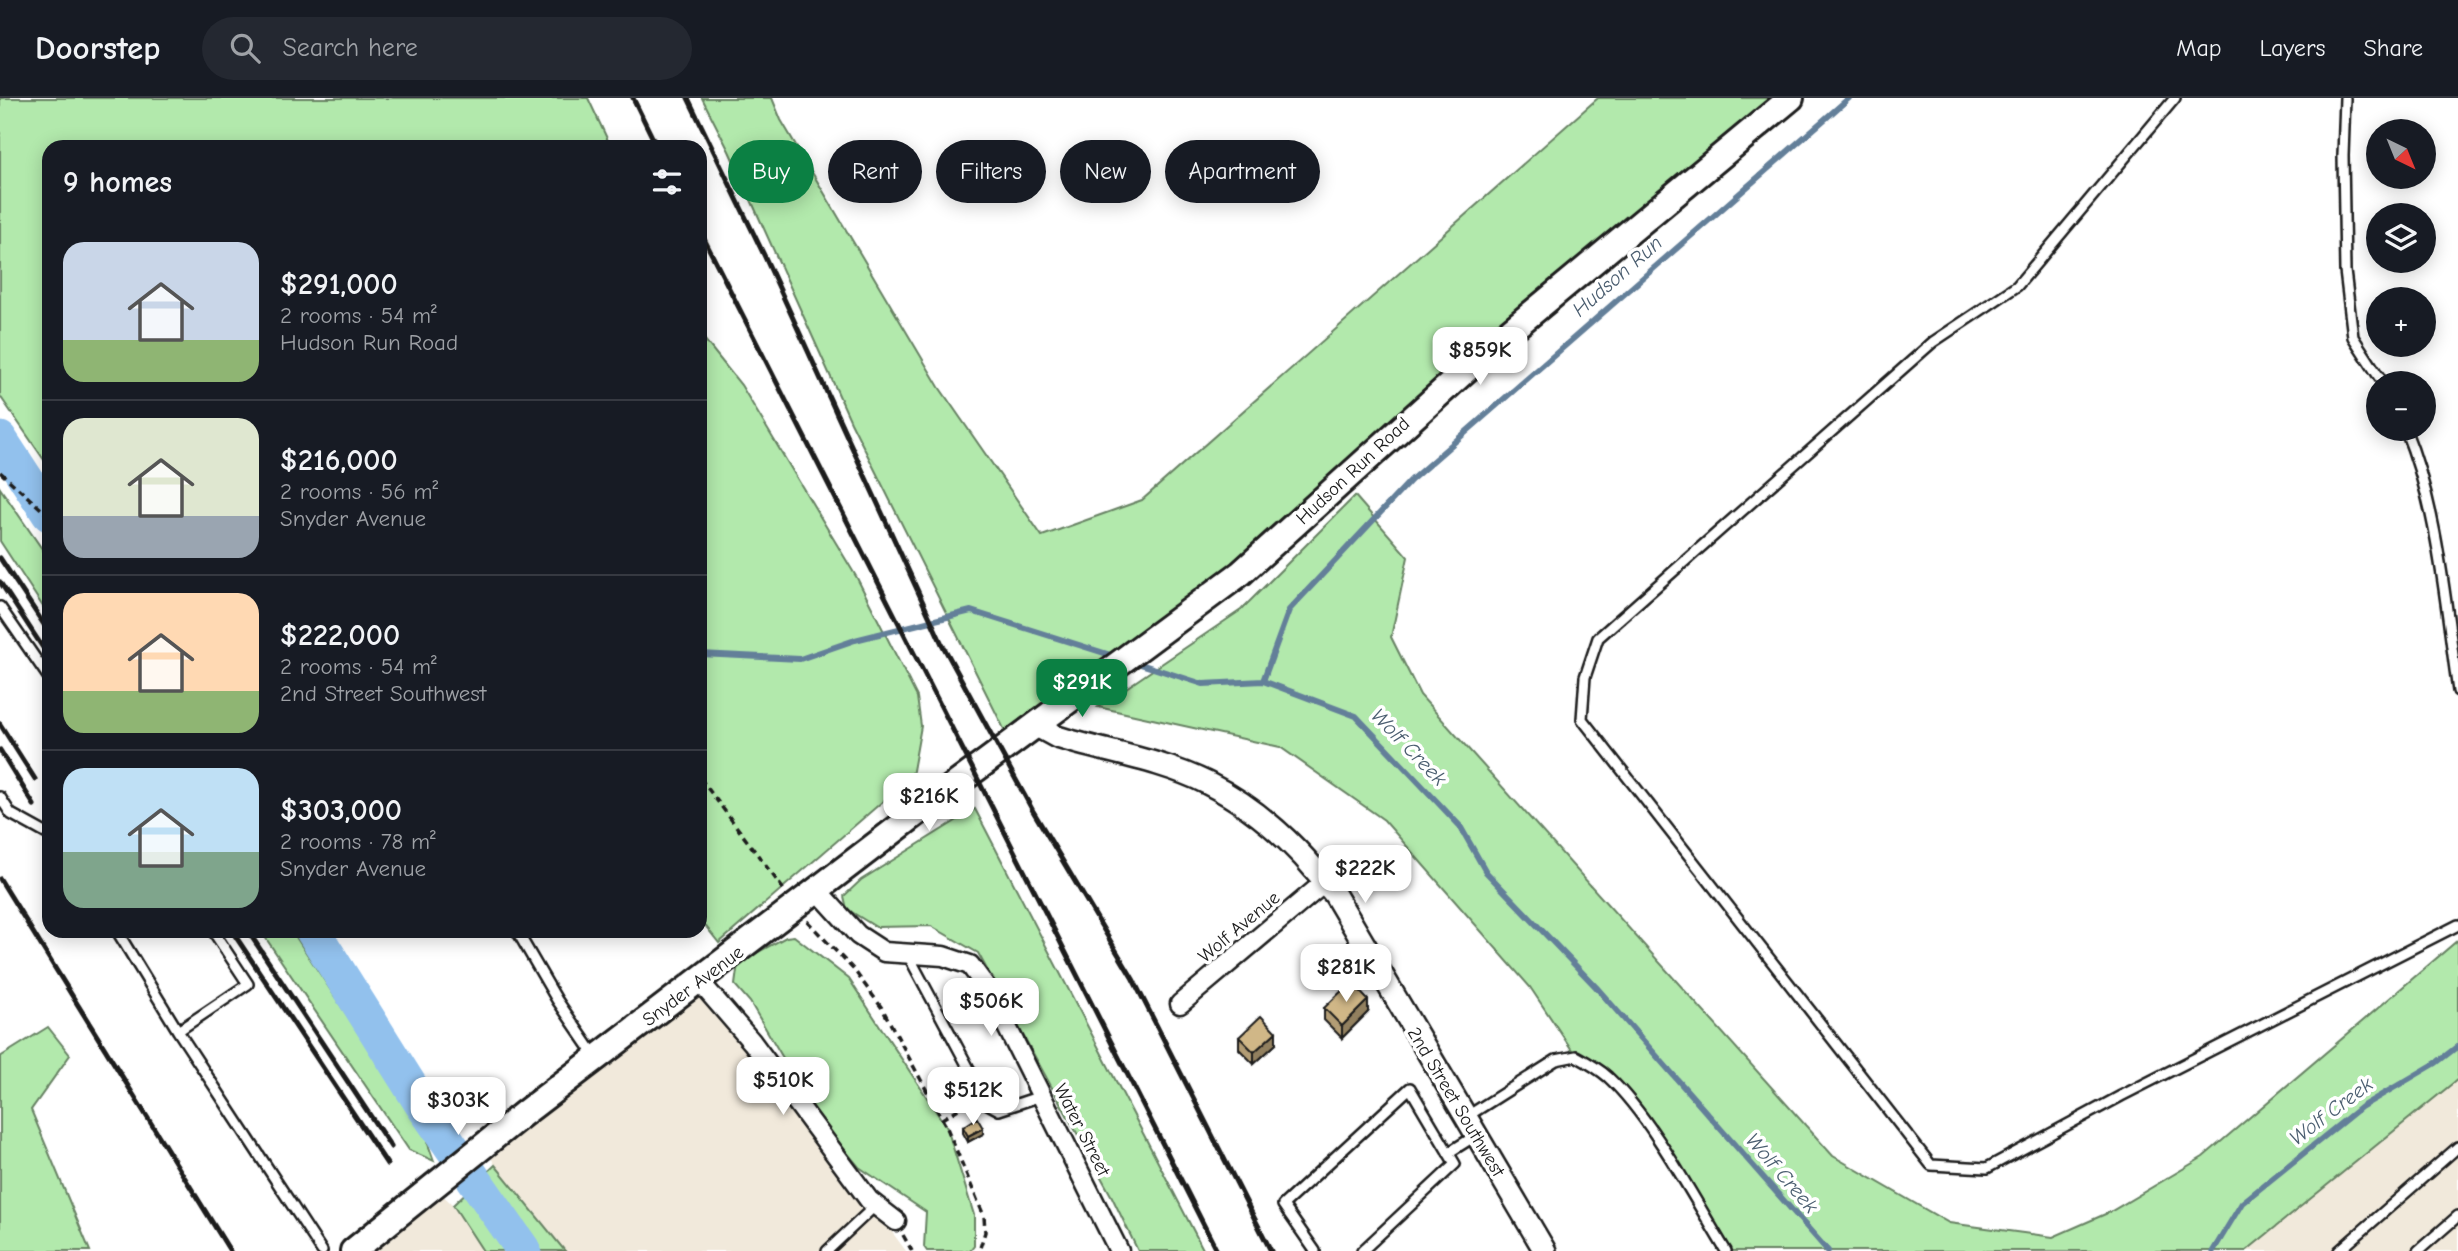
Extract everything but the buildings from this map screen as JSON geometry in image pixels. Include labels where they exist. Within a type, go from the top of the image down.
[{"type":"main road","name":"Hudson Run Road","points":[[1035,725],[1241,573],[1497,342],[1791,98]]},
{"type":"main road","name":"Snyder Avenue","points":[[353,1251],[523,1114],[1035,725]]},
{"type":"street","name":"2nd Street Southwest","points":[[1035,725],[1057,737],[1158,765],[1205,782],[1251,808],[1311,862],[1545,1251]]},
{"type":"street","name":"Wolf Avenue","points":[[1180,1004],[1325,882]]},
{"type":"street","name":"Water Street","points":[[817,890],[858,935],[884,951],[943,956],[970,965],[989,991],[1119,1251]]},
{"type":"street","points":[[700,982],[752,1042],[846,1170],[876,1205],[896,1221]]},
{"type":"lane","points":[[2175,98],[2017,286],[1933,342],[1598,638],[1585,677],[1582,719],[1931,1164],[1987,1168],[2121,1096],[2458,925]]},
{"type":"lane","points":[[2345,98],[2346,271],[2353,337],[2374,371]]},
{"type":"lane","points":[[2410,441],[2417,458],[2436,533],[2458,691]]},
{"type":"lane","points":[[0,607],[42,668]]},
{"type":"lane","points":[[0,797],[11,814],[42,831]]},
{"type":"lane","points":[[121,938],[178,1031],[322,1251]]},
{"type":"lane","points":[[178,1031],[248,984],[218,938]]},
{"type":"lane","points":[[521,938],[557,1000],[597,1059]]},
{"type":"lane","points":[[907,953],[988,1104],[999,1110],[1041,1096]]},
{"type":"lane","points":[[1448,1153],[1470,1127],[1556,1060],[1576,1056],[1607,1076],[1620,1091],[1659,1143],[1726,1251]]},
{"type":"lane","points":[[1315,1251],[1283,1205],[1410,1088],[1455,1164],[1362,1251]]},
{"type":"lane","points":[[2339,1251],[2458,1147]]},
{"type":"lane","points":[[827,1251],[876,1205]]},
{"type":"lane","points":[[2418,1251],[2458,1216]]},
{"type":"path","points":[[0,472],[42,510]]},
{"type":"path","points":[[707,787],[787,894]]},
{"type":"path","points":[[804,919],[871,990],[942,1119],[984,1216],[985,1232],[979,1251]]},
{"type":"path","points":[[942,1119],[969,1105],[981,1091]]},
{"type":"shaded area","points":[[700,982],[906,1251],[565,1251],[495,1165],[484,1145]]},
{"type":"shaded area","points":[[2458,1079],[2458,1251],[2246,1251],[2291,1215]]},
{"type":"shaded area","points":[[426,1179],[453,1205],[483,1251],[353,1251]]},
{"type":"green space","points":[[0,98],[588,98],[608,140],[42,140],[42,457],[0,396]]},
{"type":"green space","points":[[702,98],[772,98],[793,140],[728,140],[728,149]]},
{"type":"green space","points":[[1598,98],[1791,98],[1272,545],[1011,743],[851,422],[752,203],[814,203],[814,176],[939,387],[1042,536],[1142,500]]},
{"type":"green space","points":[[707,343],[741,385],[857,578],[917,697],[921,726],[912,776],[719,943],[707,928]]},
{"type":"green space","points":[[0,488],[42,549],[42,605],[0,541]]},
{"type":"green space","points":[[1355,496],[1408,557],[1391,637],[1420,695],[1833,1156],[1949,1223],[2053,1237],[2110,1212],[2203,1157],[2458,940],[2458,1079],[2246,1251],[1726,1251],[1659,1143],[1620,1091],[1576,1056],[1530,987],[1384,820],[1280,747],[1098,707],[1241,610]]},
{"type":"green space","points":[[975,809],[1204,1251],[1138,1251],[1112,1197],[978,953],[931,926],[876,927],[847,909],[844,896],[861,880]]},
{"type":"green space","points":[[794,936],[849,979],[947,1128],[974,1215],[974,1246],[970,1251],[927,1251],[924,1247],[926,1212],[859,1167],[819,1119],[750,1002],[735,985],[738,963],[786,937]]},
{"type":"green space","points":[[266,938],[297,938],[424,1133],[434,1161],[409,1150]]},
{"type":"green space","points":[[48,1027],[70,1055],[31,1110],[90,1251],[0,1251],[0,1057]]},
{"type":"green space","points":[[495,1165],[565,1251],[483,1251],[453,1205]]},
{"type":"waterway","name":"Hudson Run","points":[[1263,681],[1289,610],[1411,480],[1849,98]]},
{"type":"waterway","points":[[0,439],[42,503]]},
{"type":"waterway","name":"Wolf Creek","points":[[19,468],[42,479]]},
{"type":"waterway","name":"Wolf Creek","points":[[707,654],[800,659],[855,640],[971,611],[1117,657]]},
{"type":"waterway","name":"Wolf Creek","points":[[1134,662],[1203,684],[1263,681],[1356,716],[1460,826],[1486,872],[1596,987],[1828,1251]]},
{"type":"waterway","points":[[317,938],[421,1103],[524,1251]]},
{"type":"waterway","name":"Wolf Creek","points":[[2213,1251],[2242,1203],[2361,1107],[2436,1063],[2458,1046]]},
{"type":"railway","points":[[633,98],[654,140]]},
{"type":"railway","points":[[688,98],[764,255],[942,644],[1033,811],[1133,979],[1271,1251]]},
{"type":"railway","points":[[707,245],[1217,1251]]},
{"type":"railway","points":[[0,558],[42,621]]},
{"type":"railway","points":[[0,582],[42,646]]},
{"type":"railway","points":[[0,724],[35,779]]},
{"type":"railway","points":[[0,750],[34,805]]},
{"type":"railway","points":[[0,879],[230,1251]]},
{"type":"railway","points":[[237,938],[387,1164]]},
{"type":"railway","points":[[253,938],[391,1147]]}]
